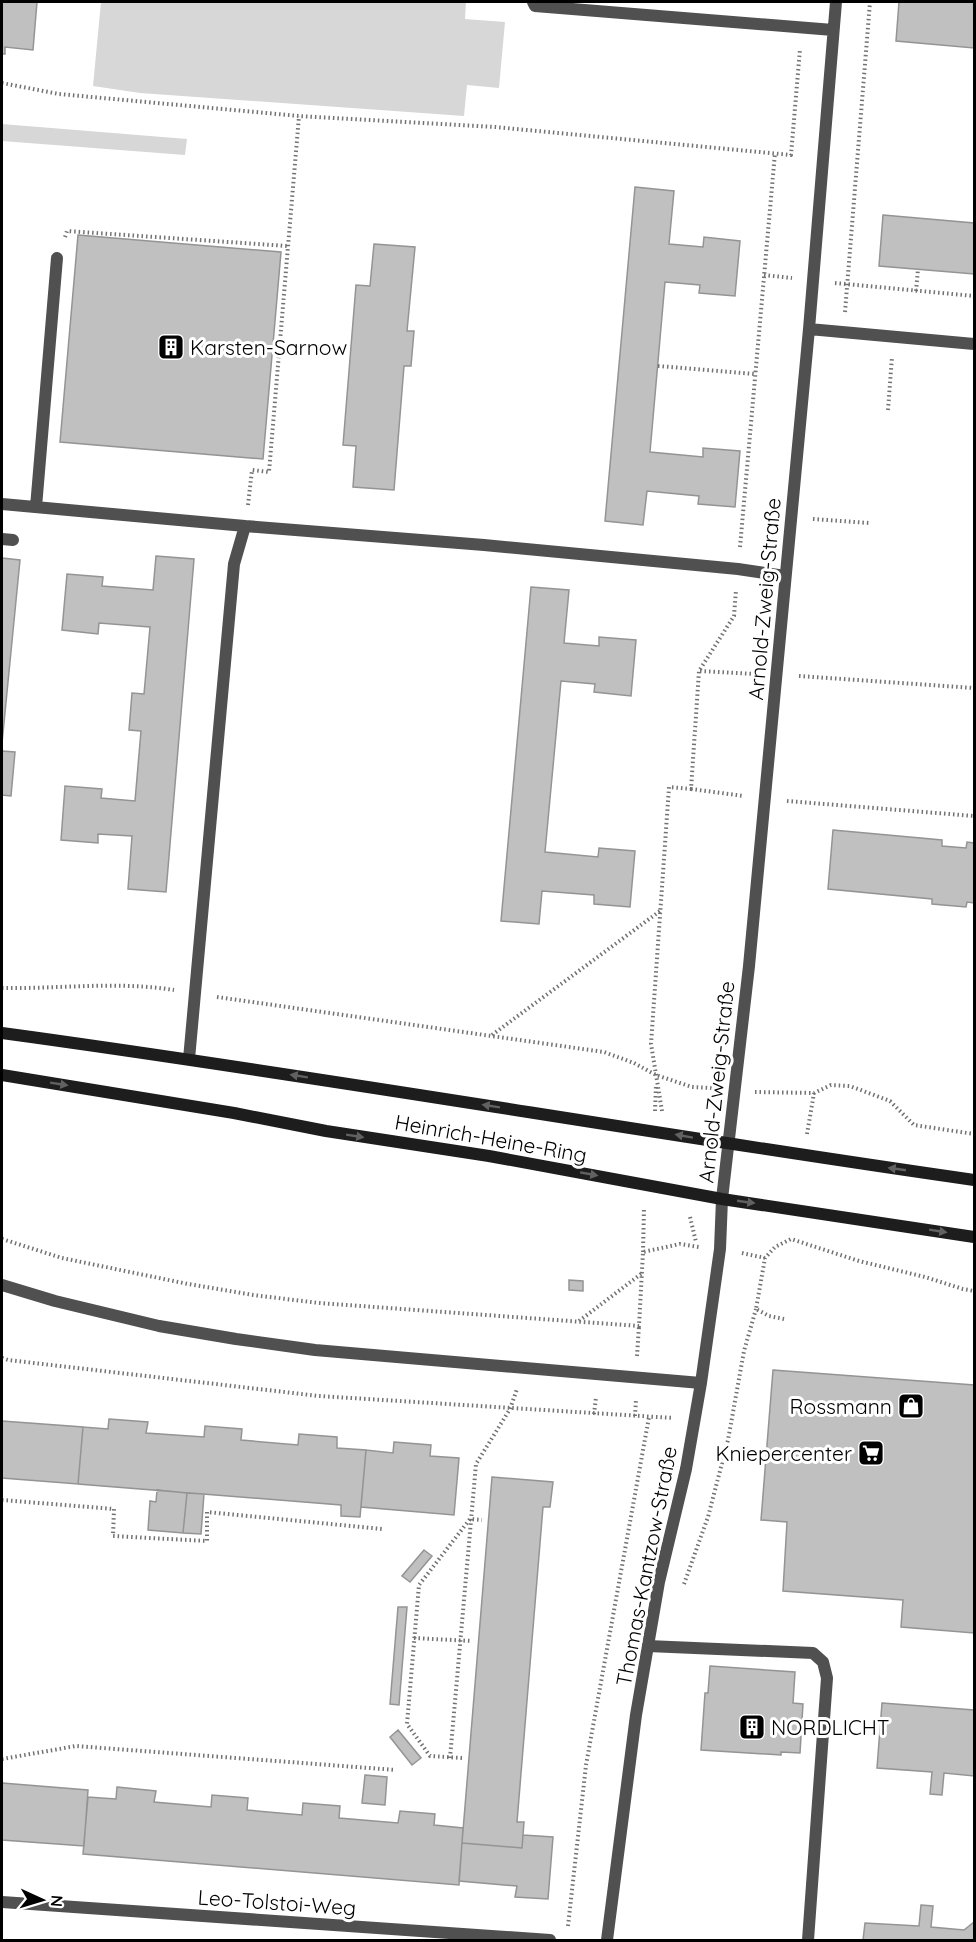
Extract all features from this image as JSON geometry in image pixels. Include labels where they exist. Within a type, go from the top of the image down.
[{"type":"main road","name":"Heinrich-Heine-Ring","points":[[2,1033],[189,1059],[728,1144],[975,1180]]},
{"type":"main road","name":"Heinrich-Heine-Ring","points":[[2,1075],[234,1113],[326,1131],[489,1156],[722,1199],[975,1237]]},
{"type":"street","points":[[534,2],[535,6],[833,30]]},
{"type":"street","name":"Arnold-Zweig-Straße","points":[[722,1199],[765,799],[809,329],[836,2]]},
{"type":"street","points":[[36,507],[57,258]]},
{"type":"street","points":[[809,329],[975,344]]},
{"type":"street","points":[[2,504],[484,545],[738,569],[786,576]]},
{"type":"street","points":[[189,1059],[234,564],[245,526]]},
{"type":"street","name":"Thomas-Kantzow-Straße","points":[[607,1941],[636,1715],[659,1582],[686,1469],[701,1383],[720,1249],[722,1199]]},
{"type":"street","points":[[2,1285],[56,1301],[159,1326],[236,1339],[315,1350],[701,1383]]},
{"type":"street","points":[[648,1646],[813,1653],[823,1662],[827,1678],[808,1941]]},
{"type":"street","name":"Leo-Tolstoi-Weg","points":[[2,1902],[550,1941]]},
{"type":"path","points":[[844,332],[870,2]]},
{"type":"path","points":[[2,83],[59,94],[299,116],[495,126],[791,155],[802,28]]},
{"type":"path","points":[[245,526],[252,470],[269,472],[299,116]]},
{"type":"path","points":[[691,789],[699,671],[734,616],[775,153]]},
{"type":"path","points":[[57,258],[68,231],[287,246]]},
{"type":"path","points":[[916,291],[918,269]]},
{"type":"path","points":[[764,275],[975,296]]},
{"type":"path","points":[[888,410],[893,337]]},
{"type":"path","points":[[658,366],[755,374]]},
{"type":"path","points":[[791,518],[869,523]]},
{"type":"path","points":[[699,671],[975,688]]},
{"type":"path","points":[[667,1134],[651,1044],[669,787],[765,799],[975,816]]},
{"type":"path","points":[[491,1036],[661,911]]},
{"type":"path","points":[[2,988],[37,989],[120,984],[160,988],[604,1052],[634,1063],[656,1076],[692,1087],[814,1093],[831,1085],[850,1086],[890,1101],[914,1125],[975,1134]]},
{"type":"path","points":[[684,1192],[697,1257]]},
{"type":"path","points":[[2,1239],[62,1258],[253,1295],[319,1303],[639,1326],[643,1252],[680,1244],[765,1258]]},
{"type":"path","points":[[784,1319],[769,1316],[756,1309],[765,1258],[776,1247],[791,1239],[859,1261],[925,1277],[963,1290],[975,1291]]},
{"type":"path","points":[[578,1321],[641,1274]]},
{"type":"path","points":[[2,1358],[319,1395],[695,1419]]},
{"type":"path","points":[[450,1758],[476,1464],[510,1408],[524,1367]]},
{"type":"path","points":[[568,1929],[586,1765],[649,1417]]},
{"type":"path","points":[[2,1500],[114,1509],[113,1536],[207,1541],[207,1512],[382,1529]]},
{"type":"path","points":[[470,1519],[482,1520]]},
{"type":"path","points":[[462,1758],[430,1756],[407,1724],[419,1585],[470,1519]]},
{"type":"path","points":[[414,1638],[472,1641]]},
{"type":"path","points":[[2,1759],[76,1746],[396,1770]]},
{"type":"shaded area","points":[[101,2],[466,2],[465,19],[505,22],[499,88],[467,85],[464,116],[140,93],[93,86]]},
{"type":"shaded area","points":[[2,124],[187,139],[185,155],[2,141]]},
{"type":"building","points":[[2,2],[37,2],[33,50],[5,47],[5,54],[2,54]]},
{"type":"building","points":[[899,2],[974,2],[974,48],[896,41]]},
{"type":"building","points":[[635,187],[674,191],[669,244],[703,247],[704,237],[740,241],[735,296],[699,293],[700,285],[665,282],[650,452],[703,457],[703,448],[740,451],[735,507],[698,504],[699,496],[647,491],[643,525],[605,521]]},
{"type":"building","points":[[883,215],[974,223],[974,274],[879,266]]},
{"type":"building","name":"Karsten-Sarnow","points":[[78,235],[281,252],[263,459],[60,442]]},
{"type":"building","points":[[374,244],[415,247],[407,331],[414,331],[411,366],[404,366],[394,490],[353,487],[356,446],[343,445],[356,285],[370,286]]},
{"type":"building","points":[[156,556],[194,559],[166,892],[128,889],[132,836],[98,834],[98,843],[61,840],[65,786],[102,789],[101,798],[135,801],[141,731],[129,730],[132,693],[144,694],[150,627],[99,623],[98,634],[62,630],[67,574],[103,577],[102,586],[153,590]]},
{"type":"building","points":[[2,558],[20,560],[2,743]]},
{"type":"building","points":[[531,587],[569,590],[564,643],[599,646],[599,637],[636,640],[631,696],[594,692],[595,684],[561,681],[545,852],[598,857],[599,848],[635,851],[630,907],[594,904],[594,895],[542,891],[539,924],[501,921]]},
{"type":"building","points":[[2,751],[15,752],[11,796],[2,795]]},
{"type":"building","points":[[833,830],[942,840],[942,846],[966,848],[967,842],[974,843],[974,903],[967,902],[966,907],[932,904],[932,899],[828,889]]},
{"type":"building","points":[[569,1280],[583,1281],[583,1291],[569,1290]]},
{"type":"building","name":"Kniepercenter","points":[[773,1370],[974,1385],[974,1633],[901,1627],[903,1600],[783,1591],[787,1522],[761,1520]]},
{"type":"building","points":[[109,1419],[148,1422],[146,1433],[204,1437],[205,1426],[242,1429],[241,1440],[298,1445],[299,1434],[337,1437],[337,1448],[366,1450],[360,1517],[341,1516],[341,1505],[78,1484],[83,1427],[108,1429]]},
{"type":"building","points":[[2,1421],[83,1427],[78,1484],[2,1478]]},
{"type":"building","points":[[394,1442],[431,1445],[430,1456],[459,1458],[454,1515],[361,1507],[366,1450],[393,1453]]},
{"type":"building","points":[[492,1477],[553,1482],[550,1507],[543,1507],[517,1822],[524,1822],[522,1848],[462,1843]]},
{"type":"building","points":[[157,1490],[187,1493],[183,1533],[148,1530],[150,1501],[156,1502]]},
{"type":"building","points":[[187,1493],[204,1494],[201,1534],[183,1533]]},
{"type":"building","points":[[424,1550],[432,1556],[410,1582],[402,1576]]},
{"type":"building","points":[[398,1607],[407,1607],[399,1705],[390,1704]]},
{"type":"building","name":"NORDLICHT","points":[[710,1666],[795,1672],[793,1703],[803,1704],[800,1753],[781,1752],[781,1755],[701,1750],[705,1693],[708,1693]]},
{"type":"building","points":[[882,1703],[974,1710],[974,1776],[944,1773],[942,1795],[930,1794],[932,1772],[877,1768]]},
{"type":"building","points":[[398,1730],[421,1758],[412,1765],[390,1737]]},
{"type":"building","points":[[365,1775],[387,1777],[385,1805],[362,1803]]},
{"type":"building","points":[[2,1783],[88,1790],[84,1846],[2,1840]]},
{"type":"building","points":[[117,1787],[156,1791],[154,1802],[211,1807],[212,1795],[248,1798],[247,1810],[302,1815],[303,1803],[340,1806],[339,1818],[398,1823],[400,1811],[435,1814],[434,1825],[463,1828],[459,1885],[83,1854],[88,1797],[116,1799]]},
{"type":"building","points":[[523,1835],[553,1837],[548,1899],[515,1897],[517,1886],[459,1881],[462,1843],[522,1848]]},
{"type":"building","points":[[921,1905],[933,1906],[931,1927],[964,1930],[974,1922],[974,1940],[863,1940],[865,1923],[919,1926]]},
{"type":"place","name":"Karsten-Sarnow","points":[[171,347]]},
{"type":"place","name":"Rossmann","points":[[911,1406]]},
{"type":"place","name":"Kniepercenter","points":[[871,1453]]},
{"type":"place","name":"NORDLICHT","points":[[752,1727]]}]
